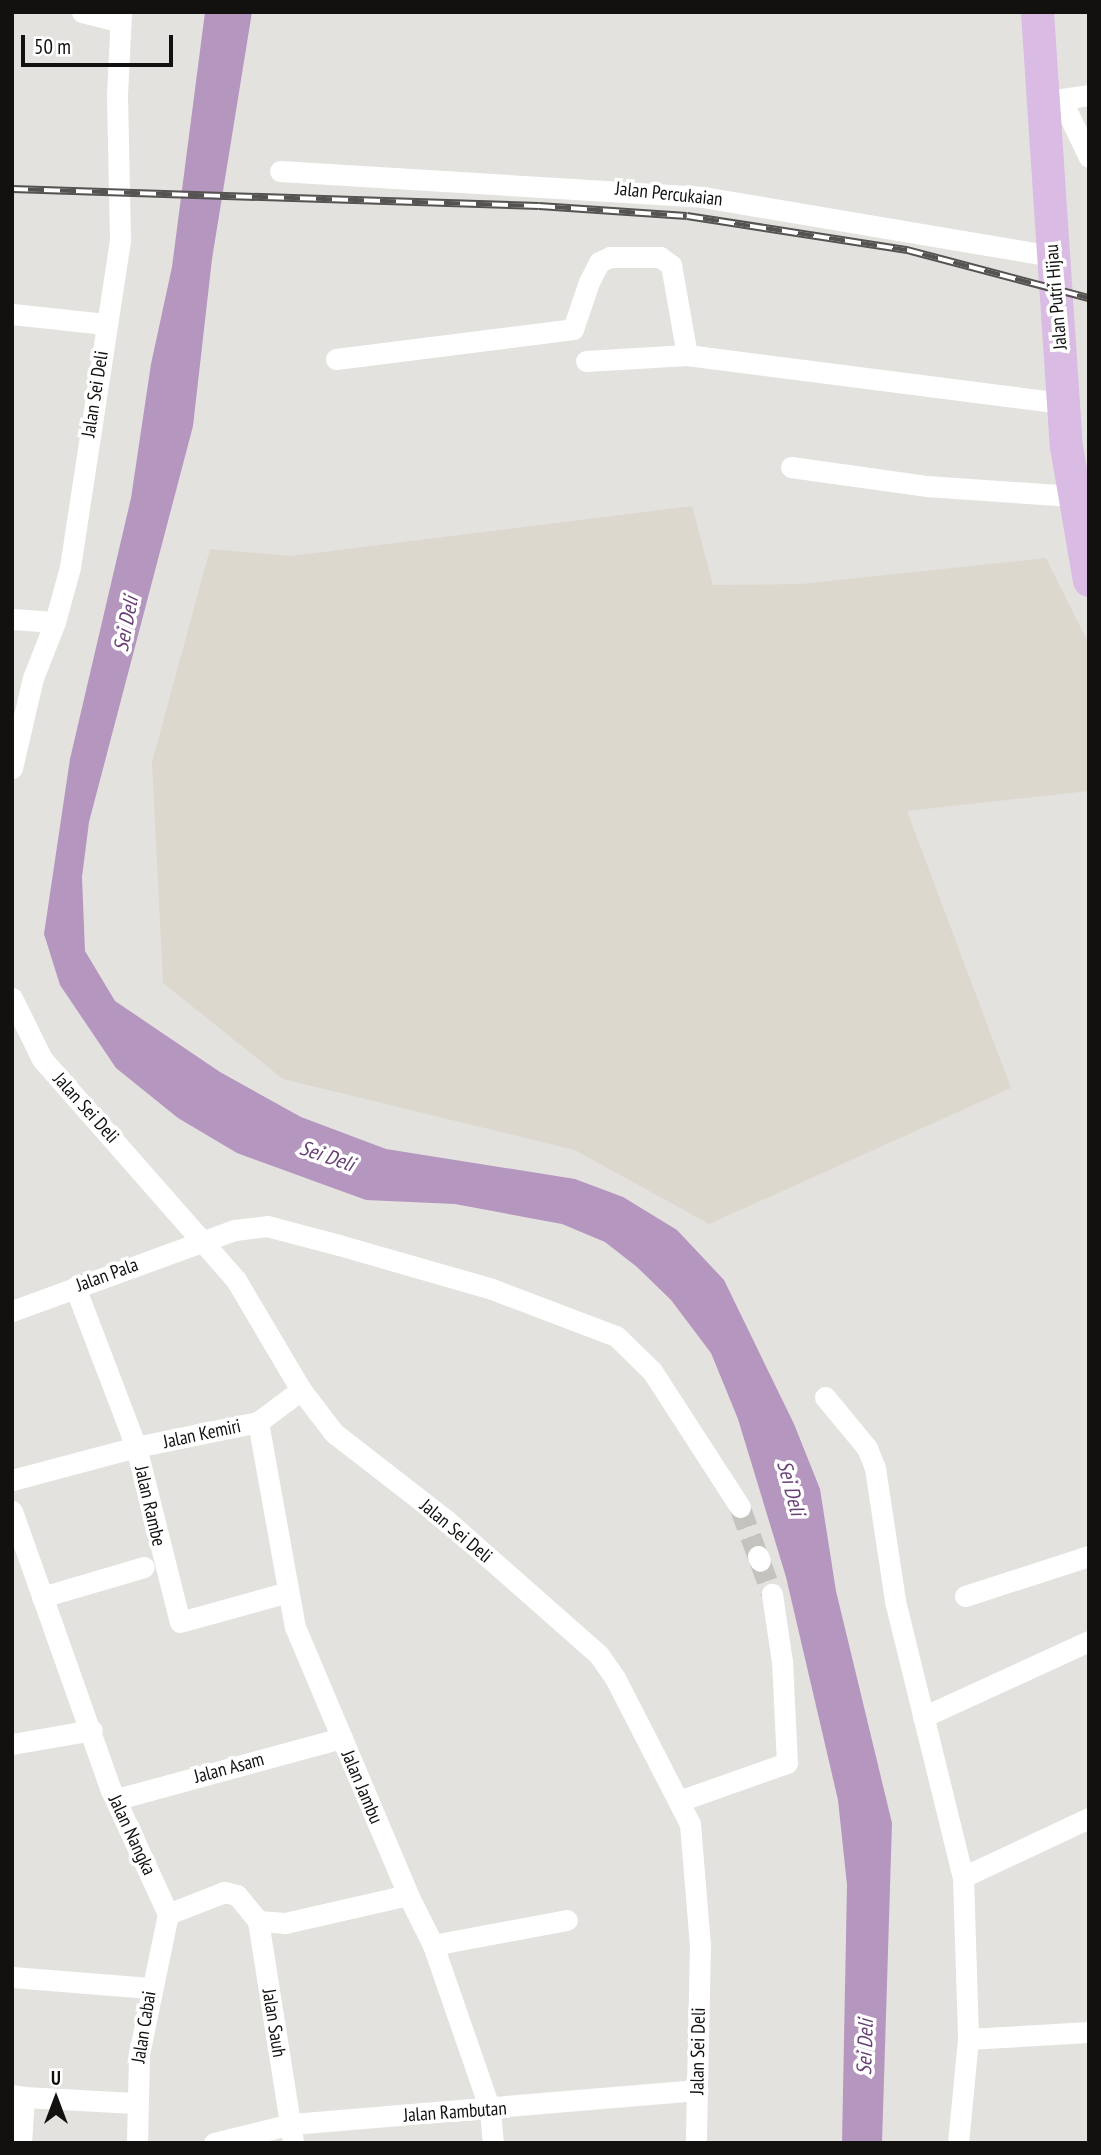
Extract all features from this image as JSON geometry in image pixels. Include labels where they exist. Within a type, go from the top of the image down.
[{"type":"main road","name":"Jalan Putri Hijau","points":[[1037,12],[1052,101],[1053,256],[1075,362],[1076,409]]},
{"type":"main road","points":[[1076,409],[1066,446],[1089,580]]},
{"type":"street","points":[[82,12],[120,17]]},
{"type":"street","name":"Jalan Sei Deli","points":[[12,768],[33,678],[55,622],[70,567],[120,239],[120,17]]},
{"type":"street","points":[[1089,95],[1052,101],[1089,157]]},
{"type":"street","name":"Jalan Percukaian","points":[[280,171],[703,197],[1053,256]]},
{"type":"street","points":[[335,359],[573,330],[589,282],[599,262],[610,257],[660,257],[671,264],[687,355]]},
{"type":"street","points":[[12,314],[105,324]]},
{"type":"street","points":[[586,361],[687,355],[1076,409]]},
{"type":"street","points":[[791,467],[926,486],[1073,496]]},
{"type":"street","points":[[12,619],[55,622]]},
{"type":"street","name":"Jalan Sei Deli","points":[[12,998],[42,1059],[236,1280],[301,1390],[334,1433],[446,1520],[599,1656],[680,1801],[690,1824],[700,1945],[696,2143]]},
{"type":"street","name":"Jalan Pala","points":[[12,1311],[234,1230],[267,1226],[454,1277],[615,1336],[652,1371],[740,1507]]},
{"type":"street","name":"Jalan Rambe","points":[[75,1287],[136,1447],[180,1622],[288,1592]]},
{"type":"street","name":"Jalan Kemiri","points":[[12,1480],[136,1447],[258,1422],[301,1390]]},
{"type":"street","points":[[825,1397],[867,1448],[875,1468],[895,1601],[963,1877],[968,2039],[958,2143]]},
{"type":"street","name":"Jalan Jambu","points":[[258,1422],[295,1627],[408,1895],[433,1945],[490,2110],[493,2143]]},
{"type":"street","name":"Jalan Nangka","points":[[12,1511],[41,1597],[117,1799],[168,1914]]},
{"type":"street","points":[[965,1596],[1089,1556]]},
{"type":"street","points":[[41,1597],[144,1567]]},
{"type":"street","points":[[680,1801],[787,1763],[782,1662],[772,1594]]},
{"type":"street","points":[[923,1717],[1089,1641]]},
{"type":"street","points":[[12,1744],[92,1730]]},
{"type":"street","name":"Jalan Asam","points":[[117,1799],[342,1738]]},
{"type":"street","points":[[963,1877],[1089,1818]]},
{"type":"street","points":[[168,1914],[224,1892],[237,1895],[258,1921],[285,1923],[408,1895]]},
{"type":"street","name":"Jalan Cabai","points":[[137,2143],[135,2103],[150,1988],[168,1914]]},
{"type":"street","points":[[433,1945],[567,1920]]},
{"type":"street","name":"Jalan Sauh","points":[[258,1921],[293,2134]]},
{"type":"street","points":[[12,1977],[150,1988]]},
{"type":"street","points":[[968,2039],[1089,2032]]},
{"type":"street","name":"Jalan Rambutan","points":[[214,2143],[490,2110],[698,2091]]},
{"type":"street","points":[[21,2143],[18,2096],[135,2103]]},
{"type":"shaded area","points":[[692,506],[713,585],[801,584],[1046,558],[1089,644],[1089,791],[907,811],[1011,1088],[709,1224],[575,1150],[283,1079],[163,983],[152,762],[210,549],[290,556]]},
{"type":"water","name":"Sei Deli","points":[[205,12],[252,12],[212,259],[193,426],[89,822],[82,877],[85,951],[115,1001],[220,1072],[301,1117],[386,1149],[575,1179],[623,1197],[677,1230],[724,1280],[794,1424],[820,1489],[836,1591],[892,1823],[882,2143],[842,2143],[847,1885],[838,1800],[786,1577],[738,1419],[711,1353],[671,1300],[637,1267],[605,1242],[562,1224],[455,1204],[366,1200],[237,1153],[178,1118],[116,1068],[60,985],[44,934],[70,759],[131,498],[151,364],[172,267]]},
{"type":"tunnel","points":[[740,1507],[758,1556]]},
{"type":"tunnel","points":[[760,1561],[772,1594]]},
{"type":"railway","points":[[12,189],[539,206],[687,216],[907,250],[1089,298]]}]
